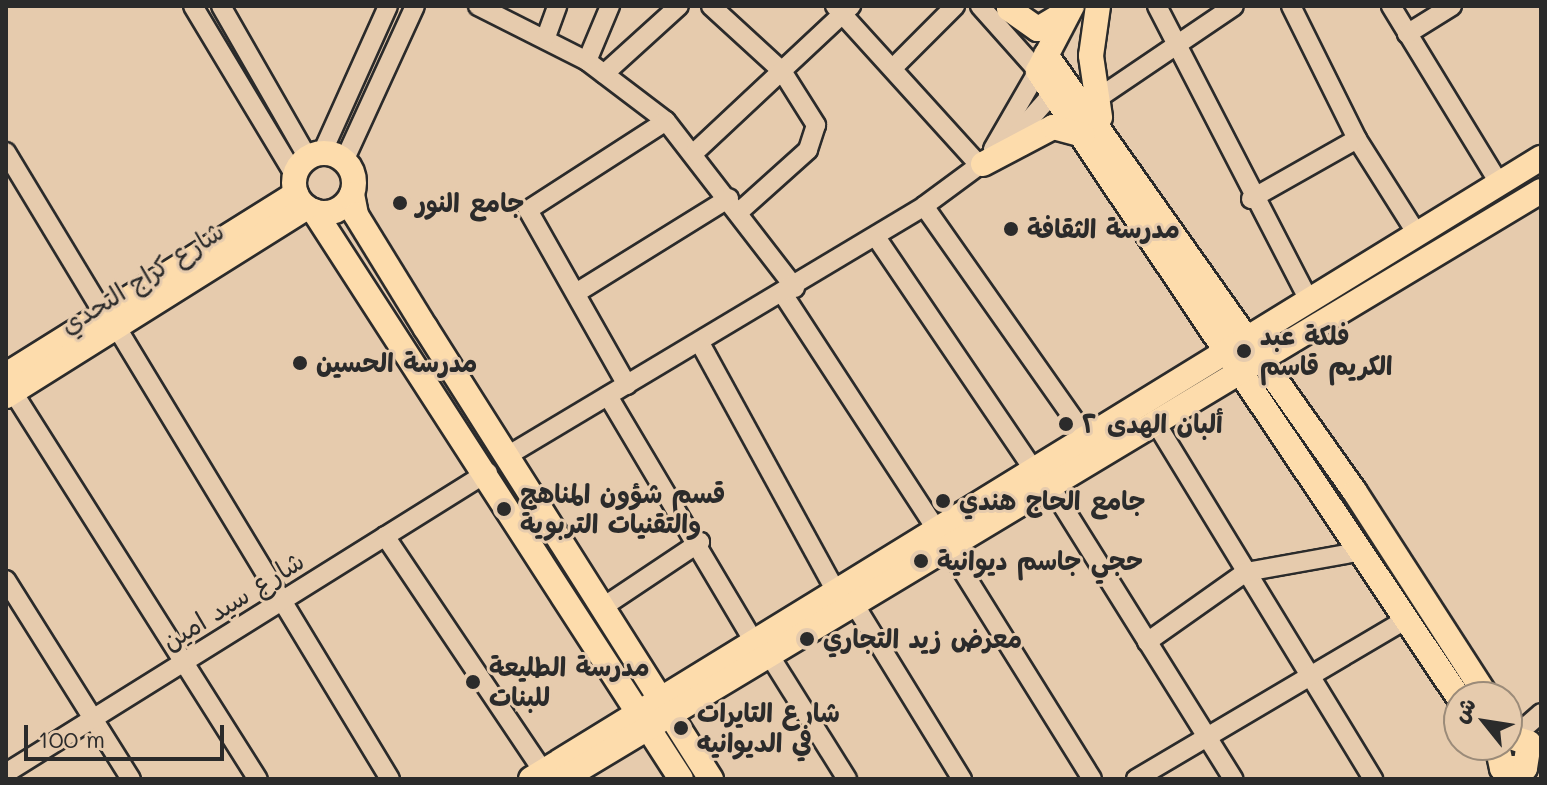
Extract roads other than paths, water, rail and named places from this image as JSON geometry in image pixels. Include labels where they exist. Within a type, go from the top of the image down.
[{"type":"main road","points":[[1072,6],[1042,63],[1058,83],[1083,135],[1244,352],[1476,681]]},
{"type":"main road","points":[[1008,7],[1038,29],[1072,6]]},
{"type":"main road","points":[[1058,83],[1097,6]]},
{"type":"main road","points":[[1097,6],[1091,56],[1091,103],[1108,138],[1244,352],[1363,551],[1448,681]]},
{"type":"main road","points":[[1058,83],[1091,103]]},
{"type":"main road","points":[[981,165],[1053,127],[1083,135]]},
{"type":"main road","points":[[546,776],[1042,477],[1154,420],[1308,299],[1541,158]]},
{"type":"main road","points":[[681,779],[488,472],[312,180],[353,176],[356,215],[711,779]]},
{"type":"main road","name":"شارع كراج التحدي","points":[[8,387],[312,180],[340,209],[352,194]]},
{"type":"main road","points":[[1042,477],[1087,438],[1541,191]]},
{"type":"street","points":[[193,6],[312,180]]},
{"type":"street","points":[[221,6],[312,180]]},
{"type":"street","points":[[312,180],[388,6]]},
{"type":"street","points":[[312,180],[415,6]]},
{"type":"street","points":[[546,37],[557,6]]},
{"type":"street","points":[[587,61],[610,6]]},
{"type":"street","points":[[604,74],[679,6]]},
{"type":"street","points":[[576,293],[734,205],[814,137],[813,112],[782,71],[711,6]]},
{"type":"street","points":[[895,66],[955,6]]},
{"type":"street","points":[[980,6],[1042,63]]},
{"type":"street","points":[[1157,6],[1251,199],[1308,299]]},
{"type":"street","points":[[1091,103],[1174,42],[1234,6]]},
{"type":"street","points":[[1291,6],[1357,139],[1417,234]]},
{"type":"street","points":[[1391,6],[1499,183]]},
{"type":"street","points":[[1407,34],[1452,6]]},
{"type":"street","points":[[1008,7],[1042,63]]},
{"type":"street","points":[[485,8],[587,61],[666,121],[695,152],[734,205],[789,291],[1092,779]]},
{"type":"street","points":[[695,152],[782,71],[843,8],[981,165]]},
{"type":"street","points":[[981,165],[1042,63]]},
{"type":"street","points":[[507,456],[789,291],[924,206],[981,165],[1058,83]]},
{"type":"street","points":[[627,385],[528,210],[666,121]]},
{"type":"street","points":[[1251,199],[1357,139]]},
{"type":"street","points":[[6,152],[390,779]]},
{"type":"street","points":[[924,206],[1087,438]]},
{"type":"street","points":[[876,237],[1042,477],[1233,779]]},
{"type":"street","points":[[700,343],[844,596],[962,779]]},
{"type":"street","points":[[8,387],[258,779]]},
{"type":"street","points":[[608,396],[761,646],[847,779]]},
{"type":"street","points":[[1154,420],[1373,779]]},
{"type":"street","name":"شارع سيد امين","points":[[6,773],[488,472]]},
{"type":"street","points":[[385,536],[546,776]]},
{"type":"street","points":[[603,607],[700,542]]},
{"type":"street","points":[[1147,642],[1246,572],[1363,551]]},
{"type":"street","points":[[6,580],[131,779]]},
{"type":"street","points":[[1136,779],[1407,619]]},
{"type":"street","points":[[1523,735],[1541,713]]},
{"type":"street","points":[[6,773],[9,779]]},
{"type":"place","name":"جامع النور","points":[[400,203]]},
{"type":"place","name":"مدرسة الثقافة","points":[[1011,229]]},
{"type":"place","name":"فلكة عبد الكريم قاسم","points":[[1244,351]]},
{"type":"place","name":"مدرسة الحسين","points":[[300,363]]},
{"type":"place","name":"ألبان الهدى ٢","points":[[1066,424]]},
{"type":"place","name":"جامع الحاج هندي","points":[[943,501]]},
{"type":"place","name":"قسم شؤون المناهج والتقنيات التربوية","points":[[504,509]]},
{"type":"place","name":"حجي جاسم ديوانية","points":[[921,561]]},
{"type":"place","name":"معرض زيد التجاري","points":[[807,639]]},
{"type":"place","name":"مدرسة الطليعة للبنات","points":[[473,682]]},
{"type":"place","name":"شارع التايرات في الديوانيه","points":[[681,728]]}]
